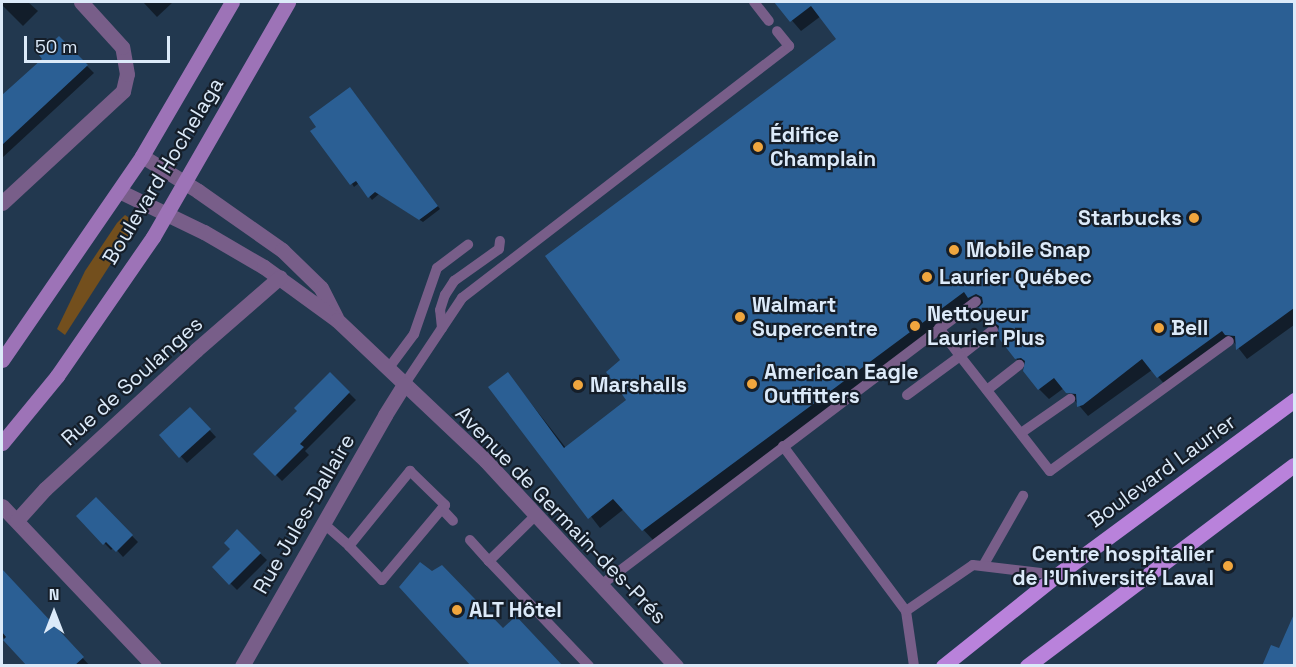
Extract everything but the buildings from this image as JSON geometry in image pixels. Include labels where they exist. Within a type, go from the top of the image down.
[{"type":"main road","name":"Boulevard Hochelaga","points":[[2,360],[142,156],[232,2]]},
{"type":"main road","name":"Boulevard Hochelaga","points":[[2,443],[57,376],[166,215],[288,2]]},
{"type":"main road","name":"Boulevard Laurier","points":[[942,666],[1057,575],[1294,400]]},
{"type":"main road","points":[[1027,666],[1294,465]]},
{"type":"street","points":[[2,202],[123,92],[127,74],[122,47],[81,2]]},
{"type":"street","name":"Avenue de Germain-des-Prés","points":[[142,156],[282,250],[321,288],[337,320]]},
{"type":"street","name":"Avenue de Germain-des-Prés","points":[[119,191],[204,232],[280,277],[337,320],[486,461],[676,666]]},
{"type":"street","name":"Rue de Soulanges","points":[[17,520],[45,489],[280,277]]},
{"type":"street","name":"Rue Jules-Dallaire","points":[[242,666],[404,385]]},
{"type":"street","points":[[2,506],[154,666]]},
{"type":"lane","points":[[754,2],[769,21]]},
{"type":"lane","points":[[404,385],[462,298],[789,46],[777,31]]},
{"type":"lane","points":[[442,328],[440,310],[445,295],[454,281],[499,249],[500,241]]},
{"type":"lane","points":[[388,369],[414,334],[437,268],[468,245]]},
{"type":"lane","points":[[601,585],[976,301]]},
{"type":"lane","points":[[939,328],[1050,471],[1229,341]]},
{"type":"lane","points":[[908,395],[993,330]]},
{"type":"lane","points":[[987,390],[1019,365]]},
{"type":"lane","points":[[1021,433],[1070,399]]},
{"type":"lane","points":[[783,447],[906,611],[914,666]]},
{"type":"lane","points":[[323,523],[382,580],[445,505],[410,471],[349,546]]},
{"type":"lane","points":[[983,566],[1023,496]]},
{"type":"lane","points":[[442,509],[453,521]]},
{"type":"lane","points":[[489,561],[536,515]]},
{"type":"lane","points":[[470,540],[589,666]]},
{"type":"lane","points":[[906,611],[973,565],[1057,575]]},
{"type":"shaded area","points":[[125,215],[137,223],[65,335],[57,329],[85,271],[117,223]]},
{"type":"place","name":"Édifice Champlain","points":[[758,147]]},
{"type":"place","name":"Starbucks","points":[[1194,218]]},
{"type":"place","name":"Mobile Snap","points":[[954,250]]},
{"type":"place","name":"Laurier Québec","points":[[927,277]]},
{"type":"place","name":"Walmart Supercentre","points":[[740,317]]},
{"type":"place","name":"Nettoyeur Laurier Plus","points":[[915,326]]},
{"type":"place","name":"Bell","points":[[1159,328]]},
{"type":"place","name":"American Eagle Outfitters","points":[[752,384]]},
{"type":"place","name":"Marshalls","points":[[578,385]]},
{"type":"place","name":"Centre hospitalier de l'Université Laval","points":[[1228,566]]},
{"type":"place","name":"ALT Hôtel","points":[[457,610]]}]
